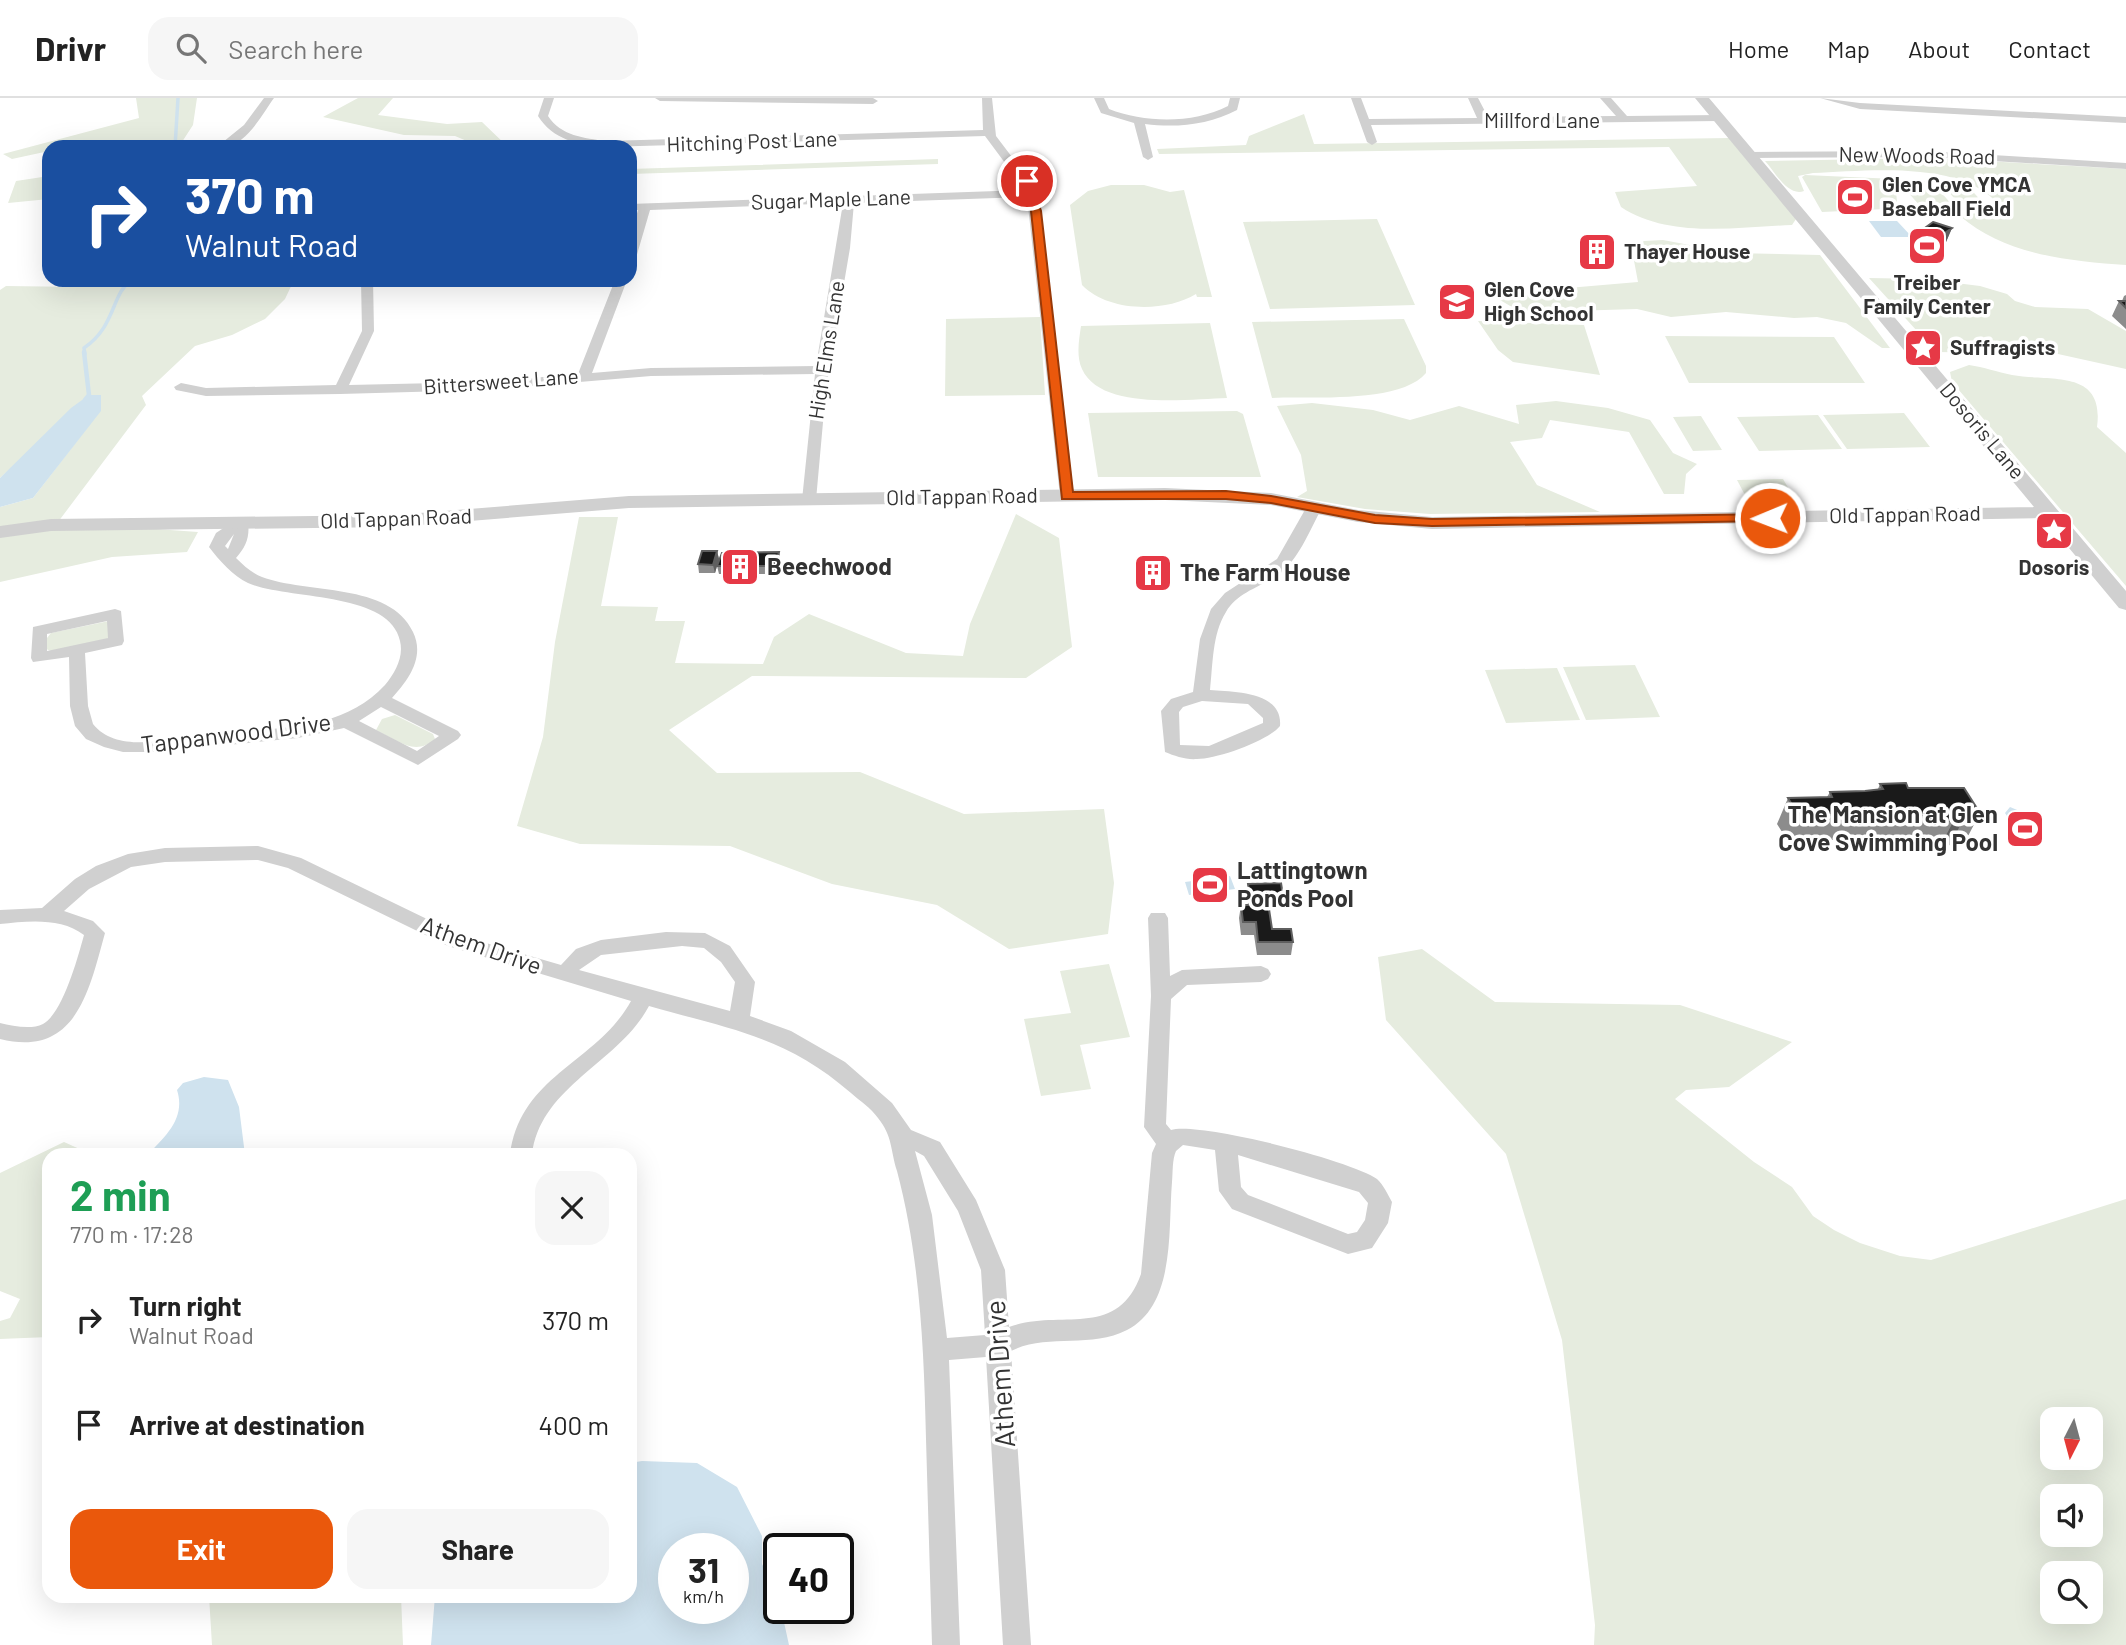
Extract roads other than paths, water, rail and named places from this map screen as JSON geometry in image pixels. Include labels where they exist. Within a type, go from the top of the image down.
[{"type":"street","points":[[232,140],[248,127],[269,98]]},
{"type":"street","name":"Hitching Post Lane","points":[[549,98],[542,116],[552,128],[583,140]]},
{"type":"street","points":[[660,98],[874,100],[870,114]]},
{"type":"street","points":[[986,98],[990,133],[1032,193],[1067,496]]},
{"type":"street","points":[[1099,98],[1105,111],[1139,121],[1207,119],[1233,108],[1235,98]]},
{"type":"street","points":[[1356,98],[1372,142]]},
{"type":"street","points":[[1473,98],[1485,121]]},
{"type":"street","points":[[1605,98],[1625,120]]},
{"type":"street","name":"Dosoris Lane","points":[[1702,98],[2126,604]]},
{"type":"street","points":[[1825,98],[1860,106],[2126,120]]},
{"type":"street","name":"Millford Lane","points":[[1365,122],[1719,118]]},
{"type":"street","points":[[1139,121],[1148,157]]},
{"type":"street","points":[[863,138],[866,126]]},
{"type":"street","name":"Hitching Post Lane","points":[[637,143],[990,133]]},
{"type":"street","name":"New Woods Road","points":[[1750,156],[1926,154],[2126,166]]},
{"type":"street","name":"Sugar Maple Lane","points":[[637,207],[1032,193]]},
{"type":"street","name":"High Elms Lane","points":[[809,500],[822,370],[844,248],[849,200]]},
{"type":"street","points":[[637,234],[645,207]]},
{"type":"street","points":[[341,390],[368,331],[367,287]]},
{"type":"street","points":[[584,377],[618,287]]},
{"type":"street","name":"Bittersweet Lane","points":[[181,387],[206,392],[341,390],[484,386],[651,372],[822,370]]},
{"type":"street","name":"Old Tappan Road","points":[[0,532],[51,525],[449,518],[629,502],[1067,496],[1226,495],[1375,519],[1432,523],[2049,512]]},
{"type":"street","points":[[1201,695],[1213,627],[1220,609],[1234,595],[1276,569],[1287,558],[1314,508]]},
{"type":"street","name":"Tappanwood Drive","points":[[77,650],[81,720],[88,732],[122,746],[297,730],[345,721],[380,699],[402,673],[410,657],[410,639],[399,622],[382,609],[359,601],[257,581],[238,570],[228,558],[239,546],[243,534],[240,523]]},
{"type":"street","points":[[114,614],[116,641],[77,650],[39,658],[39,631],[114,614]]},
{"type":"street","points":[[1201,695],[1253,699],[1272,717],[1271,726],[1201,756],[1184,755],[1171,748],[1170,711],[1177,703],[1201,695]]},
{"type":"street","name":"Tappanwood Drive","points":[[345,721],[418,759],[452,735],[380,699]]},
{"type":"street","name":"Athem Drive","points":[[45,916],[82,884],[103,871],[128,861],[164,855],[258,853],[294,863],[455,941],[564,975],[723,1019],[739,1020],[784,1037],[837,1068],[884,1109],[903,1136],[932,1149],[968,1207],[993,1270],[1017,1645]]},
{"type":"street","points":[[0,917],[45,916],[86,924],[95,933],[91,953],[59,1023],[45,1032],[32,1034],[0,1031]]},
{"type":"street","points":[[1158,918],[1161,996],[1155,1128],[1168,1142]]},
{"type":"street","points":[[564,975],[578,958],[593,949],[627,944],[706,940],[719,947],[745,982],[739,1020]]},
{"type":"street","points":[[1161,996],[1182,978],[1261,974]]},
{"type":"street","points":[[520,1148],[528,1120],[545,1099],[621,1032],[644,997]]},
{"type":"street","points":[[936,1350],[998,1345],[1018,1335],[1104,1328],[1138,1310],[1150,1287],[1153,1274],[1163,1153],[1168,1142],[1184,1135],[1226,1144],[1342,1173],[1369,1186],[1380,1202],[1376,1223],[1364,1241],[1348,1244],[1240,1202],[1230,1191],[1226,1144]]},
{"type":"street","name":"Athem Drive","points":[[903,1136],[904,1157],[920,1215],[936,1350],[946,1645]]},
{"type":"water","points":[[1869,221],[1897,221],[1912,237],[1881,237]]},
{"type":"water","points":[[89,395],[101,395],[101,411],[33,498],[0,507],[0,478],[71,408]]},
{"type":"water","name":"The Mansion at Glen Cove Swimming Pool","points":[[2010,807],[2022,812],[2038,835],[2034,841],[2020,836],[2005,813]]},
{"type":"water","name":"Lattingtown Ponds Pool","points":[[1230,876],[1235,889],[1189,895],[1185,882]]},
{"type":"water","points":[[204,1077],[228,1080],[239,1107],[244,1148],[153,1148],[176,1118],[179,1109],[177,1090],[183,1083]]},
{"type":"water","points":[[642,1461],[697,1463],[737,1487],[762,1536],[763,1624],[784,1624],[789,1645],[431,1645],[434,1603],[637,1603],[637,1462]]},
{"type":"waterway","points":[[175,140],[178,98]]},
{"type":"waterway","points":[[85,354],[84,348],[108,321],[124,287]]},
{"type":"waterway","points":[[84,352],[89,395],[85,400]]},
{"type":"place","name":"Glen Cove YMCA Baseball Field","points":[[1855,197]]},
{"type":"place","name":"Treiber Family Center","points":[[1927,246]]},
{"type":"place","name":"Thayer House","points":[[1597,252]]},
{"type":"place","name":"Glen Cove High School","points":[[1457,302]]},
{"type":"place","name":"Suffragists","points":[[1923,348]]},
{"type":"place","name":"Dosoris","points":[[2054,531]]},
{"type":"place","name":"Beechwood","points":[[740,567]]},
{"type":"place","name":"The Farm House","points":[[1153,573]]},
{"type":"place","name":"The Mansion at Glen Cove Swimming Pool","points":[[2025,829]]},
{"type":"place","name":"Lattingtown Ponds Pool","points":[[1210,885]]}]
